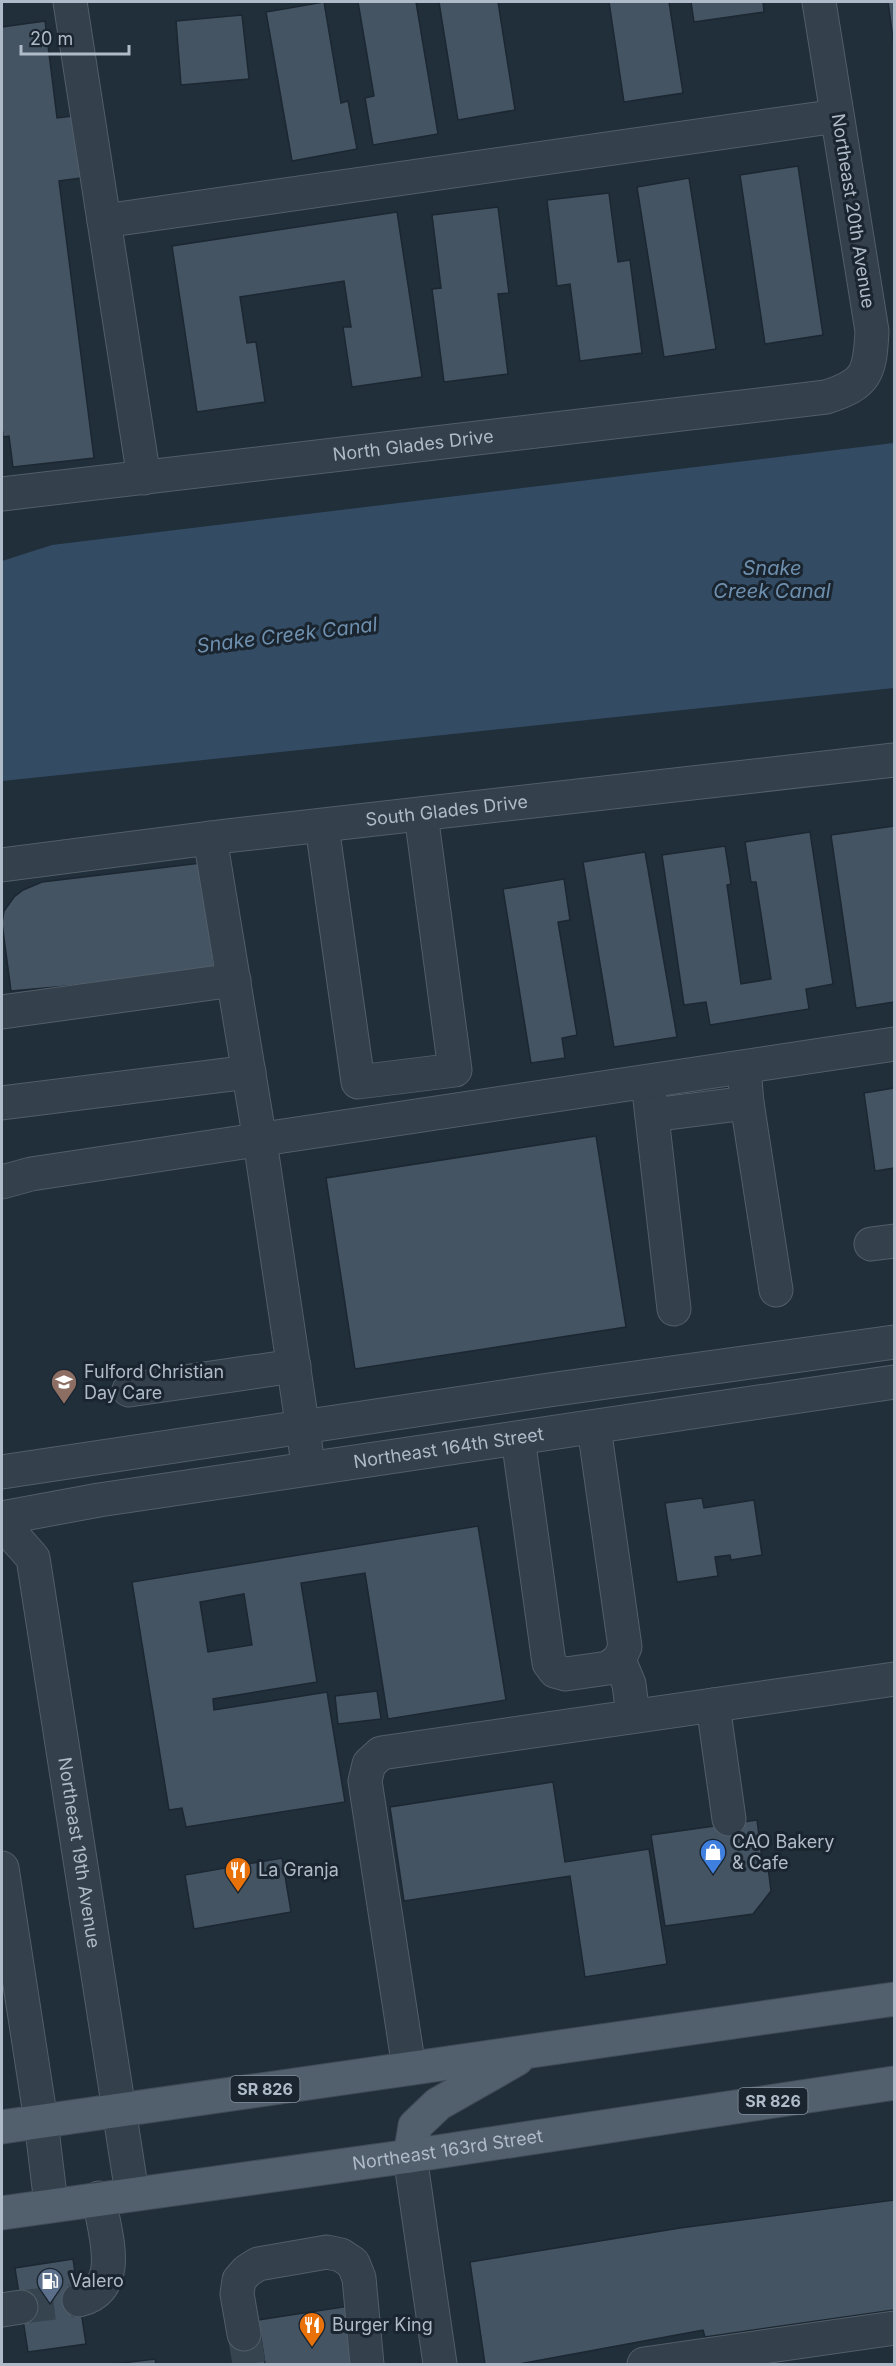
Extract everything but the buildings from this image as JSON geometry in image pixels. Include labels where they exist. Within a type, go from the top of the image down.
[{"type":"main road","name":"SR 826","points":[[2,2127],[894,1999]]},
{"type":"main road","points":[[410,2156],[415,2126],[438,2103],[534,2050]]},
{"type":"main road","name":"Northeast 163rd Street","points":[[2,2213],[132,2193],[410,2156],[894,2083]]},
{"type":"street","points":[[70,2],[144,478]]},
{"type":"street","name":"Northeast 20th Avenue","points":[[819,2],[872,331],[871,356],[865,376],[850,390],[826,397]]},
{"type":"street","points":[[104,221],[837,116]]},
{"type":"street","name":"North Glades Drive","points":[[2,494],[826,397]]},
{"type":"street","name":"South Glades Drive","points":[[2,864],[894,760]]},
{"type":"street","points":[[421,814],[461,1110]]},
{"type":"street","points":[[322,826],[366,1124]]},
{"type":"street","points":[[210,838],[260,1141],[309,1469]]},
{"type":"street","points":[[2,1012],[234,980]]},
{"type":"street","points":[[2,1182],[31,1173],[260,1141],[894,1044]]},
{"type":"street","points":[[743,1067],[776,1290]]},
{"type":"street","points":[[358,1082],[455,1070]]},
{"type":"street","points":[[2,1103],[249,1072]]},
{"type":"street","points":[[648,1082],[674,1309]]},
{"type":"street","points":[[652,1115],[747,1102]]},
{"type":"street","points":[[2,1472],[549,1390],[894,1342]]},
{"type":"street","points":[[129,1390],[294,1366]]},
{"type":"street","name":"Northeast 164th Street","points":[[2,1518],[99,1500],[894,1382]]},
{"type":"street","points":[[518,1438],[549,1663],[555,1671],[566,1674],[608,1668],[619,1660],[626,1647],[594,1427]]},
{"type":"street","name":"Northeast 19th Avenue","points":[[2,1523],[33,1558],[121,2110],[132,2193]]},
{"type":"street","points":[[619,1660],[629,1684],[633,1716]]},
{"type":"street","points":[[409,2068],[365,1780],[369,1764],[381,1753],[713,1704],[894,1682]]},
{"type":"street","points":[[713,1704],[729,1819]]},
{"type":"street","points":[[2,1868],[41,2121],[51,2205]]},
{"type":"street","points":[[410,2156],[440,2364]]},
{"type":"street","points":[[79,2300],[91,2297],[104,2285],[110,2267],[99,2198]]},
{"type":"street","points":[[244,2334],[237,2294],[239,2280],[247,2271],[258,2264],[327,2253],[341,2255],[353,2263],[359,2278],[367,2364]]},
{"type":"street","points":[[644,2364],[894,2328]]},
{"type":"water","name":"Snake Creek Canal","points":[[894,443],[894,688],[2,781],[2,561],[52,545]]},
{"type":"tunnel","points":[[21,2307],[79,2300]]},
{"type":"tunnel","points":[[244,2334],[249,2364]]},
{"type":"place","name":"Fulford Christian Day Care","points":[[64,1405]]},
{"type":"place","name":"CAO Bakery & Cafe","points":[[713,1875]]},
{"type":"place","name":"La Granja","points":[[238,1893]]},
{"type":"place","name":"Valero","points":[[50,2304]]},
{"type":"place","name":"Burger King","points":[[312,2348]]}]
